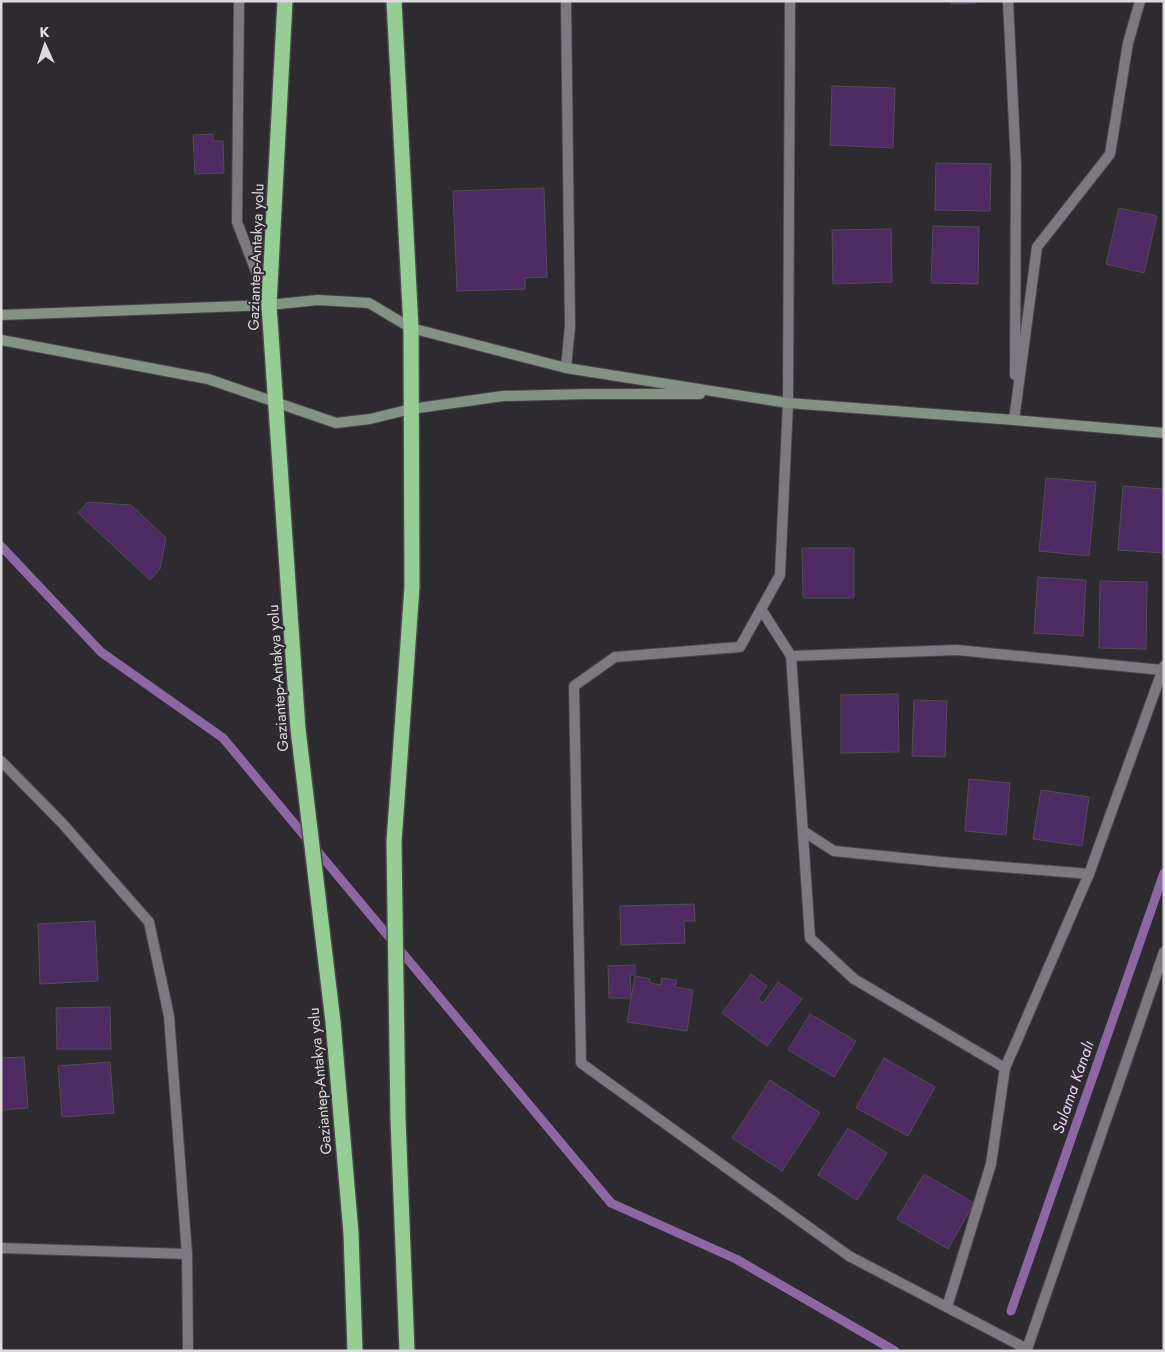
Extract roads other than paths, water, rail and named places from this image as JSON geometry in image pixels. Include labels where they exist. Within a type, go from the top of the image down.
[{"type":"highway","name":"Gaziantep-Antakya yolu","points":[[285,1],[269,306],[298,729],[333,1022],[351,1232],[355,1351]]},
{"type":"highway","points":[[394,1],[411,328],[412,587],[394,842],[398,1120],[407,1351]]},
{"type":"street","points":[[239,1],[237,222],[269,306]]},
{"type":"street","points":[[566,1],[570,326],[566,368]]},
{"type":"street","points":[[790,1],[788,403],[780,575],[740,647],[615,657],[574,686],[581,1064],[849,1256],[1026,1350],[1164,952]]},
{"type":"street","points":[[1008,1],[1016,166],[1014,420]]},
{"type":"street","points":[[1014,420],[1037,247],[1110,154],[1128,43],[1140,1]]},
{"type":"street","points":[[1,315],[269,306],[318,300],[369,302],[411,328],[566,368],[788,403],[1164,433]]},
{"type":"street","points":[[1,340],[208,378],[336,423],[370,419],[411,409],[503,396],[734,394]]},
{"type":"street","points":[[761,609],[791,656],[810,938],[854,979],[1005,1068]]},
{"type":"street","points":[[791,656],[957,650],[1163,668],[1089,874],[1005,1068],[991,1164],[947,1307]]},
{"type":"street","points":[[1,762],[62,824],[149,922],[170,1016],[186,1254],[188,1351]]},
{"type":"street","points":[[802,831],[834,850],[942,862],[1089,874]]},
{"type":"street","points":[[1,1248],[186,1254]]},
{"type":"waterway","points":[[1,546],[101,652],[223,738],[611,1203],[736,1259],[895,1351]]},
{"type":"waterway","name":"Sulama Kanalı","points":[[1011,1311],[1164,873]]}]
